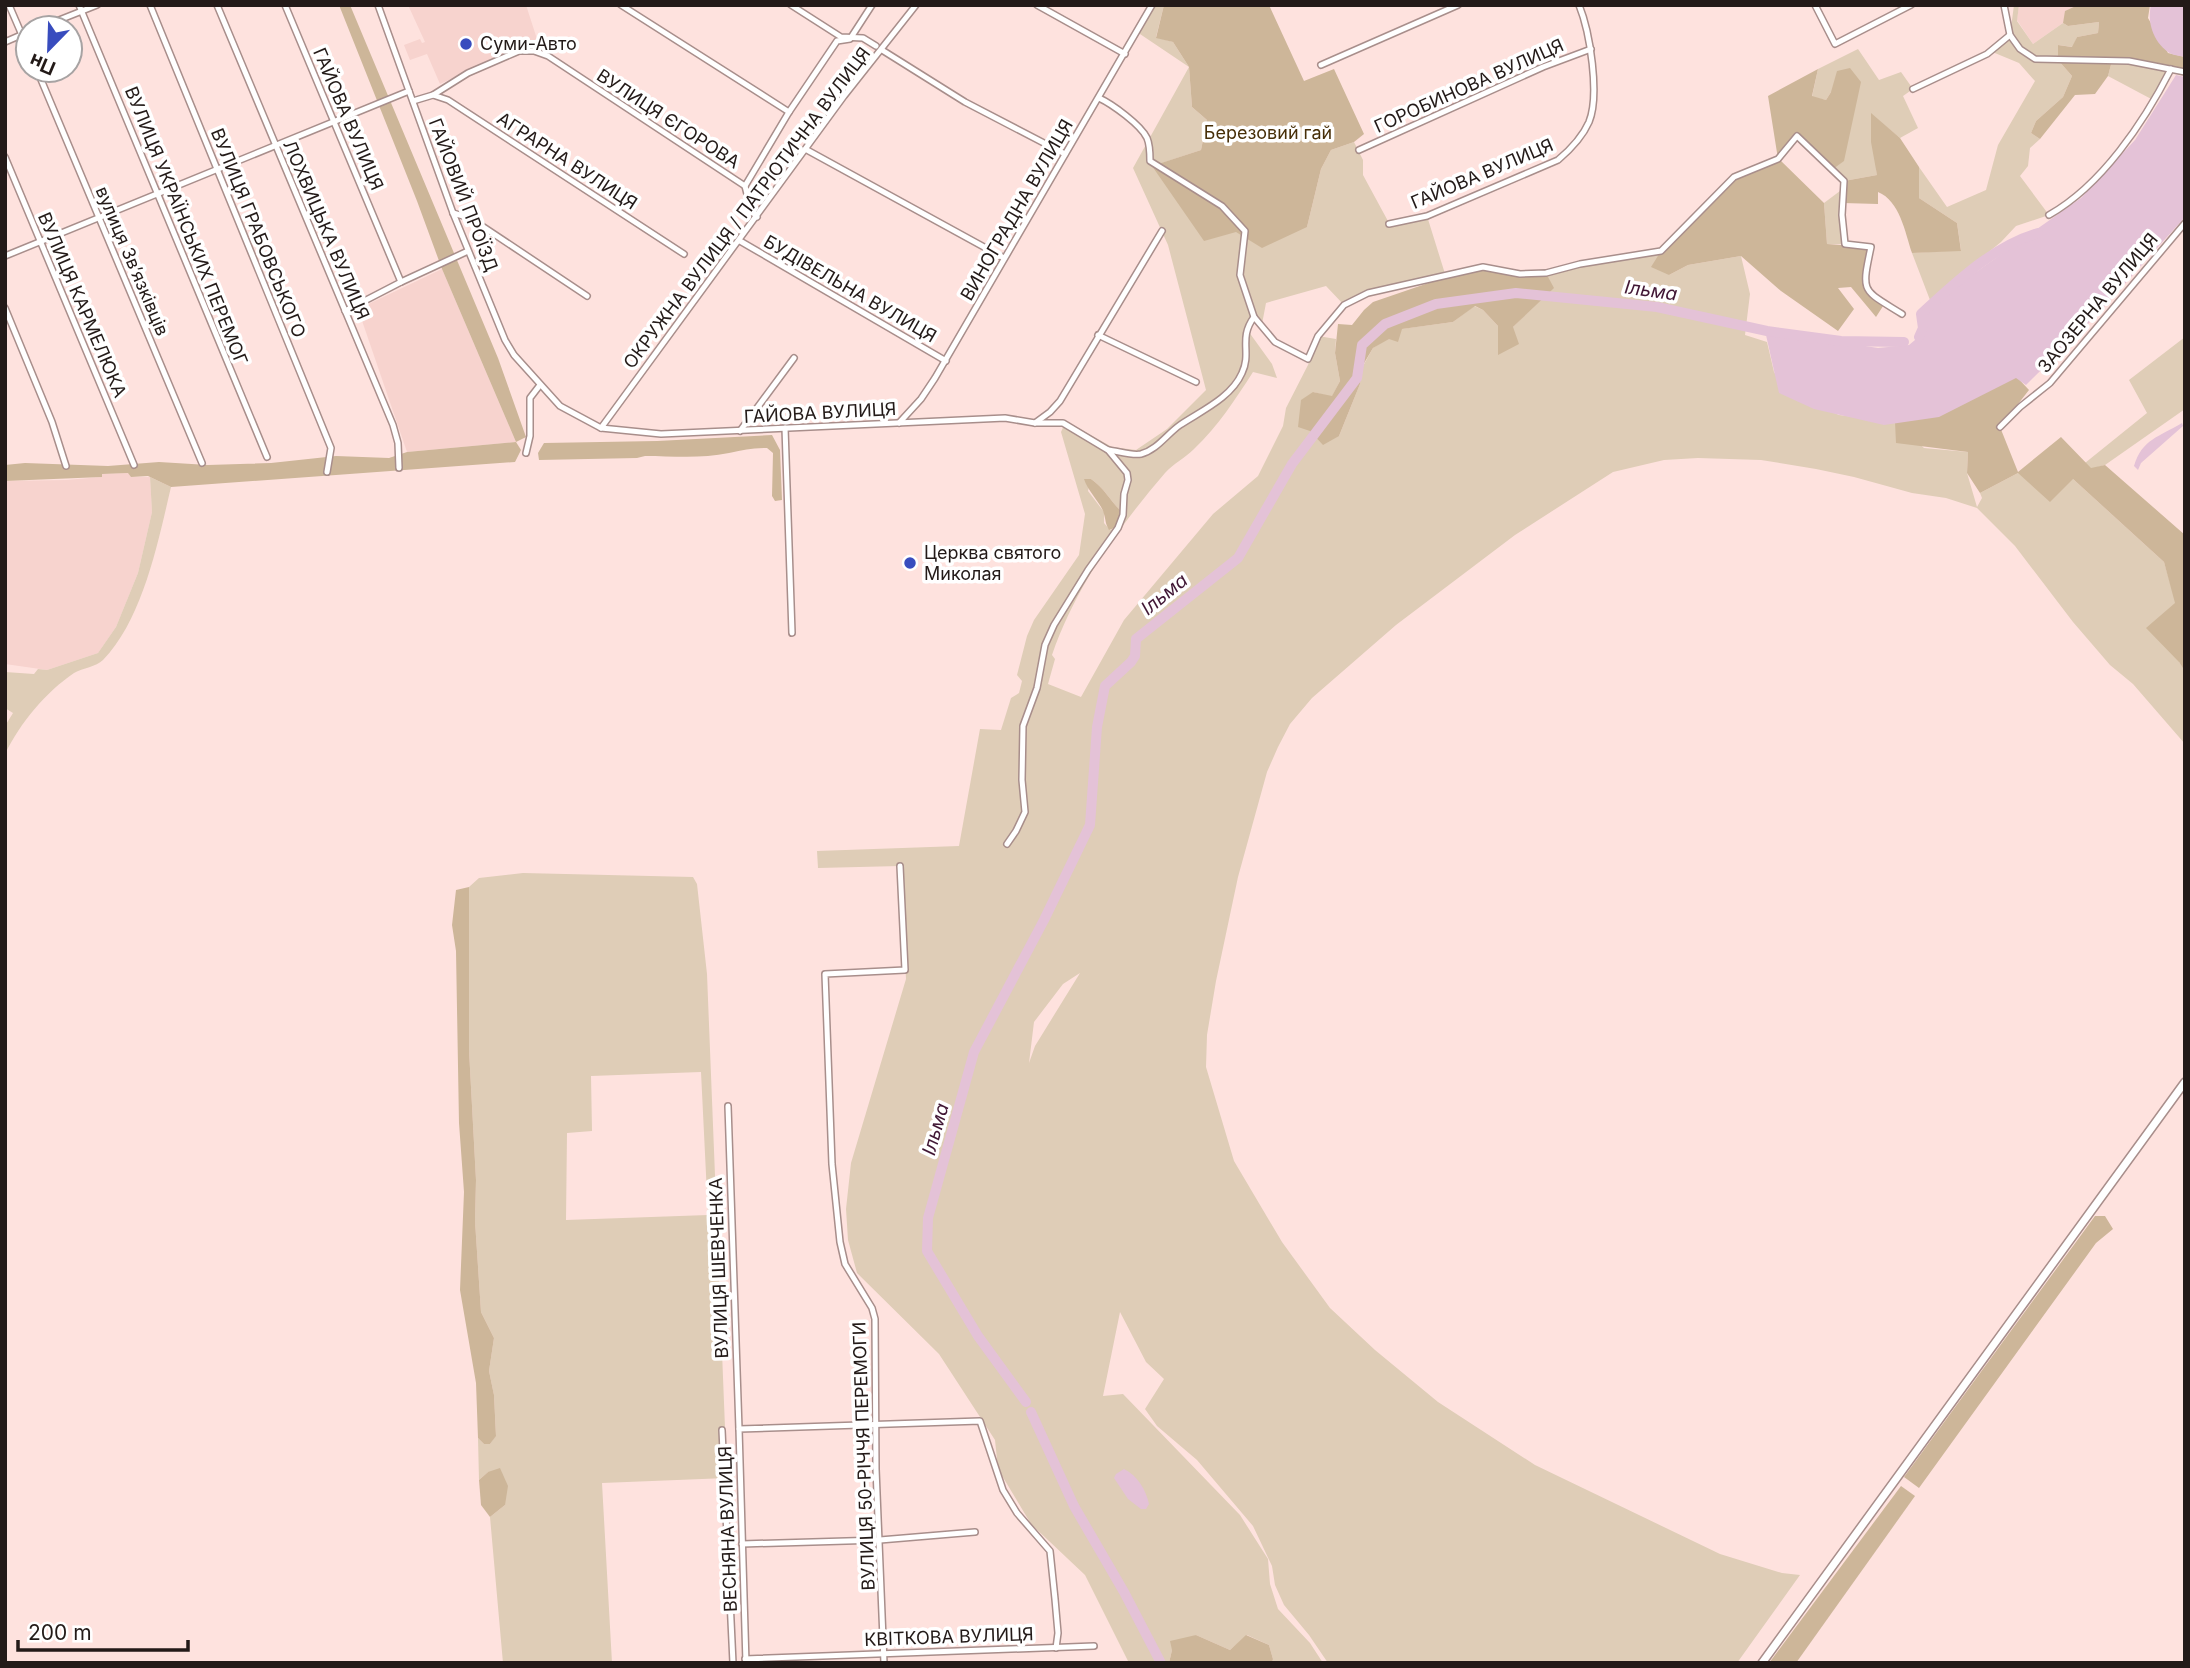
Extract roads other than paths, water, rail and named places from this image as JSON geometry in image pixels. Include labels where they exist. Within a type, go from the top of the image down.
[{"type":"street","points":[[81,8],[97,5]]},
{"type":"street","name":"ВУЛИЦЯ ГРАБОВСЬКОГО","points":[[150,5],[331,448],[327,472]]},
{"type":"street","name":"ЛОХВИЦЬКА ВУЛИЦЯ","points":[[217,5],[393,425],[400,468]]},
{"type":"street","name":"ГАЙОВА ВУЛИЦЯ","points":[[285,5],[401,282]]},
{"type":"street","name":"ГАЙОВИЙ ПРОЇЗД","points":[[377,5],[453,214],[505,340],[540,385]]},
{"type":"street","points":[[621,5],[789,112]]},
{"type":"street","points":[[791,5],[836,34],[850,39]]},
{"type":"street","points":[[850,39],[872,5]]},
{"type":"street","name":"ОКРУЖНА ВУЛИЦЯ / ПАТРІОТИЧНА ВУЛИЦЯ","points":[[601,428],[807,150],[879,48],[916,5]]},
{"type":"street","points":[[1037,5],[1125,54]]},
{"type":"street","name":"ВИНОГРАДНА ВУЛИЦЯ","points":[[899,423],[920,400],[946,361],[1152,5]]},
{"type":"street","points":[[1321,65],[1458,5]]},
{"type":"street","name":"ГОРОБИНОВА ВУЛИЦЯ","points":[[1579,5],[1587,24],[1591,49],[1592,100]]},
{"type":"street","points":[[1815,5],[1835,44],[1912,5]]},
{"type":"street","points":[[2004,5],[2010,35],[2020,49],[2035,59],[2129,61],[2185,72]]},
{"type":"street","name":"ВУЛИЦЯ УКРАЇНСЬКИХ ПЕРЕМОГ","points":[[81,8],[267,457]]},
{"type":"street","points":[[1913,89],[1987,54],[2010,35]]},
{"type":"street","points":[[745,186],[789,112],[837,41],[850,39],[863,38],[965,102],[1065,154]]},
{"type":"street","name":"ГОРОБИНОВА ВУЛИЦЯ","points":[[1359,150],[1544,67],[1591,49]]},
{"type":"street","name":"ВУЛИЦЯ ЄГОРОВА","points":[[433,95],[468,73],[519,51],[534,51],[548,56],[745,186],[751,210],[757,217]]},
{"type":"street","points":[[2049,215],[2079,192],[2130,139],[2155,101],[2171,69]]},
{"type":"street","name":"вулиця Звʼязківців","points":[[43,84],[202,463]]},
{"type":"street","points":[[5,256],[409,91]]},
{"type":"street","points":[[413,102],[433,95]]},
{"type":"street","name":"АГРАРНА ВУЛИЦЯ","points":[[433,95],[448,100],[684,254]]},
{"type":"street","points":[[1099,98],[1121,109],[1145,134],[1150,146],[1150,161],[1222,206],[1245,231],[1240,275],[1254,317],[1275,342],[1308,359],[1318,337],[1344,305],[1368,293],[1483,267],[1520,274],[1546,273],[1580,264],[1661,251],[1734,177],[1778,159],[1797,136],[1844,181],[1842,215],[1845,244],[1871,247],[1864,280],[1869,293],[1902,314]]},
{"type":"street","name":"ГАЙОВА ВУЛИЦЯ","points":[[1389,224],[1427,216],[1558,160],[1575,146],[1590,120],[1592,100]]},
{"type":"street","points":[[807,150],[1004,258]]},
{"type":"street","name":"ВУЛИЦЯ КАРМЕЛЮКА","points":[[5,157],[134,465]]},
{"type":"street","points":[[453,214],[470,218],[587,296]]},
{"type":"street","name":"ЗАОЗЕРНА ВУЛИЦЯ","points":[[2000,427],[2050,383],[2185,223]]},
{"type":"street","points":[[1035,423],[1060,401],[1161,231]]},
{"type":"street","name":"БУДІВЕЛЬНА ВУЛИЦЯ","points":[[740,241],[946,361]]},
{"type":"street","points":[[345,311],[468,251]]},
{"type":"street","points":[[5,307],[52,422],[66,466]]},
{"type":"street","points":[[1108,450],[1140,455],[1161,443],[1178,427],[1230,391],[1246,364],[1246,328],[1254,317]]},
{"type":"street","points":[[1098,335],[1196,382]]},
{"type":"street","points":[[740,431],[794,358]]},
{"type":"street","points":[[526,453],[530,436],[530,398],[540,385]]},
{"type":"street","name":"ГАЙОВА ВУЛИЦЯ","points":[[540,385],[561,406],[601,428],[684,435],[1005,418],[1035,423],[1063,423],[1108,450]]},
{"type":"street","points":[[785,428],[792,633]]},
{"type":"street","points":[[1007,844],[1025,812],[1022,780],[1023,726],[1037,688],[1045,645],[1087,570],[1118,528],[1123,515],[1127,473],[1108,450]]},
{"type":"street","name":"ВУЛИЦЯ 50-РІЧЧЯ ПЕРЕМОГИ","points":[[884,1663],[875,1319],[872,1308],[845,1264],[839,1231],[832,1164],[825,974],[905,970],[900,866]]},
{"type":"street","points":[[1762,1663],[2185,1083]]},
{"type":"street","name":"ВУЛИЦЯ ШЕВЧЕНКА","points":[[728,1106],[739,1429]]},
{"type":"street","name":"ВЕСНЯНА ВУЛИЦЯ","points":[[746,1661],[739,1429],[979,1420],[1003,1490],[1017,1513],[1050,1551],[1058,1633],[1056,1648]]},
{"type":"street","points":[[722,1430],[733,1663]]},
{"type":"street","points":[[742,1544],[880,1540],[975,1532]]},
{"type":"street","name":"КВІТКОВА ВУЛИЦЯ","points":[[746,1661],[1094,1646]]},
{"type":"waterway","name":"Ільма","points":[[1919,337],[1923,328],[1921,314],[1947,290],[1990,256],[2038,233]]},
{"type":"waterway","name":"Ільма","points":[[1026,1402],[978,1336],[927,1251],[928,1218],[974,1052],[1044,920],[1090,825],[1097,727],[1105,686],[1135,656],[1136,639],[1238,558],[1292,464],[1357,378],[1362,345],[1385,324],[1436,304],[1516,293],[1657,307],[1767,331],[1841,341],[1904,342]]},
{"type":"waterway","name":"Ільма","points":[[1031,1412],[1074,1506],[1161,1663]]},
{"type":"place","name":"Суми-Авто","points":[[466,44]]},
{"type":"place","name":"Церква святого Миколая","points":[[910,563]]},
{"type":"park label","name":"Березовий гай","points":[[1268,133]]}]
